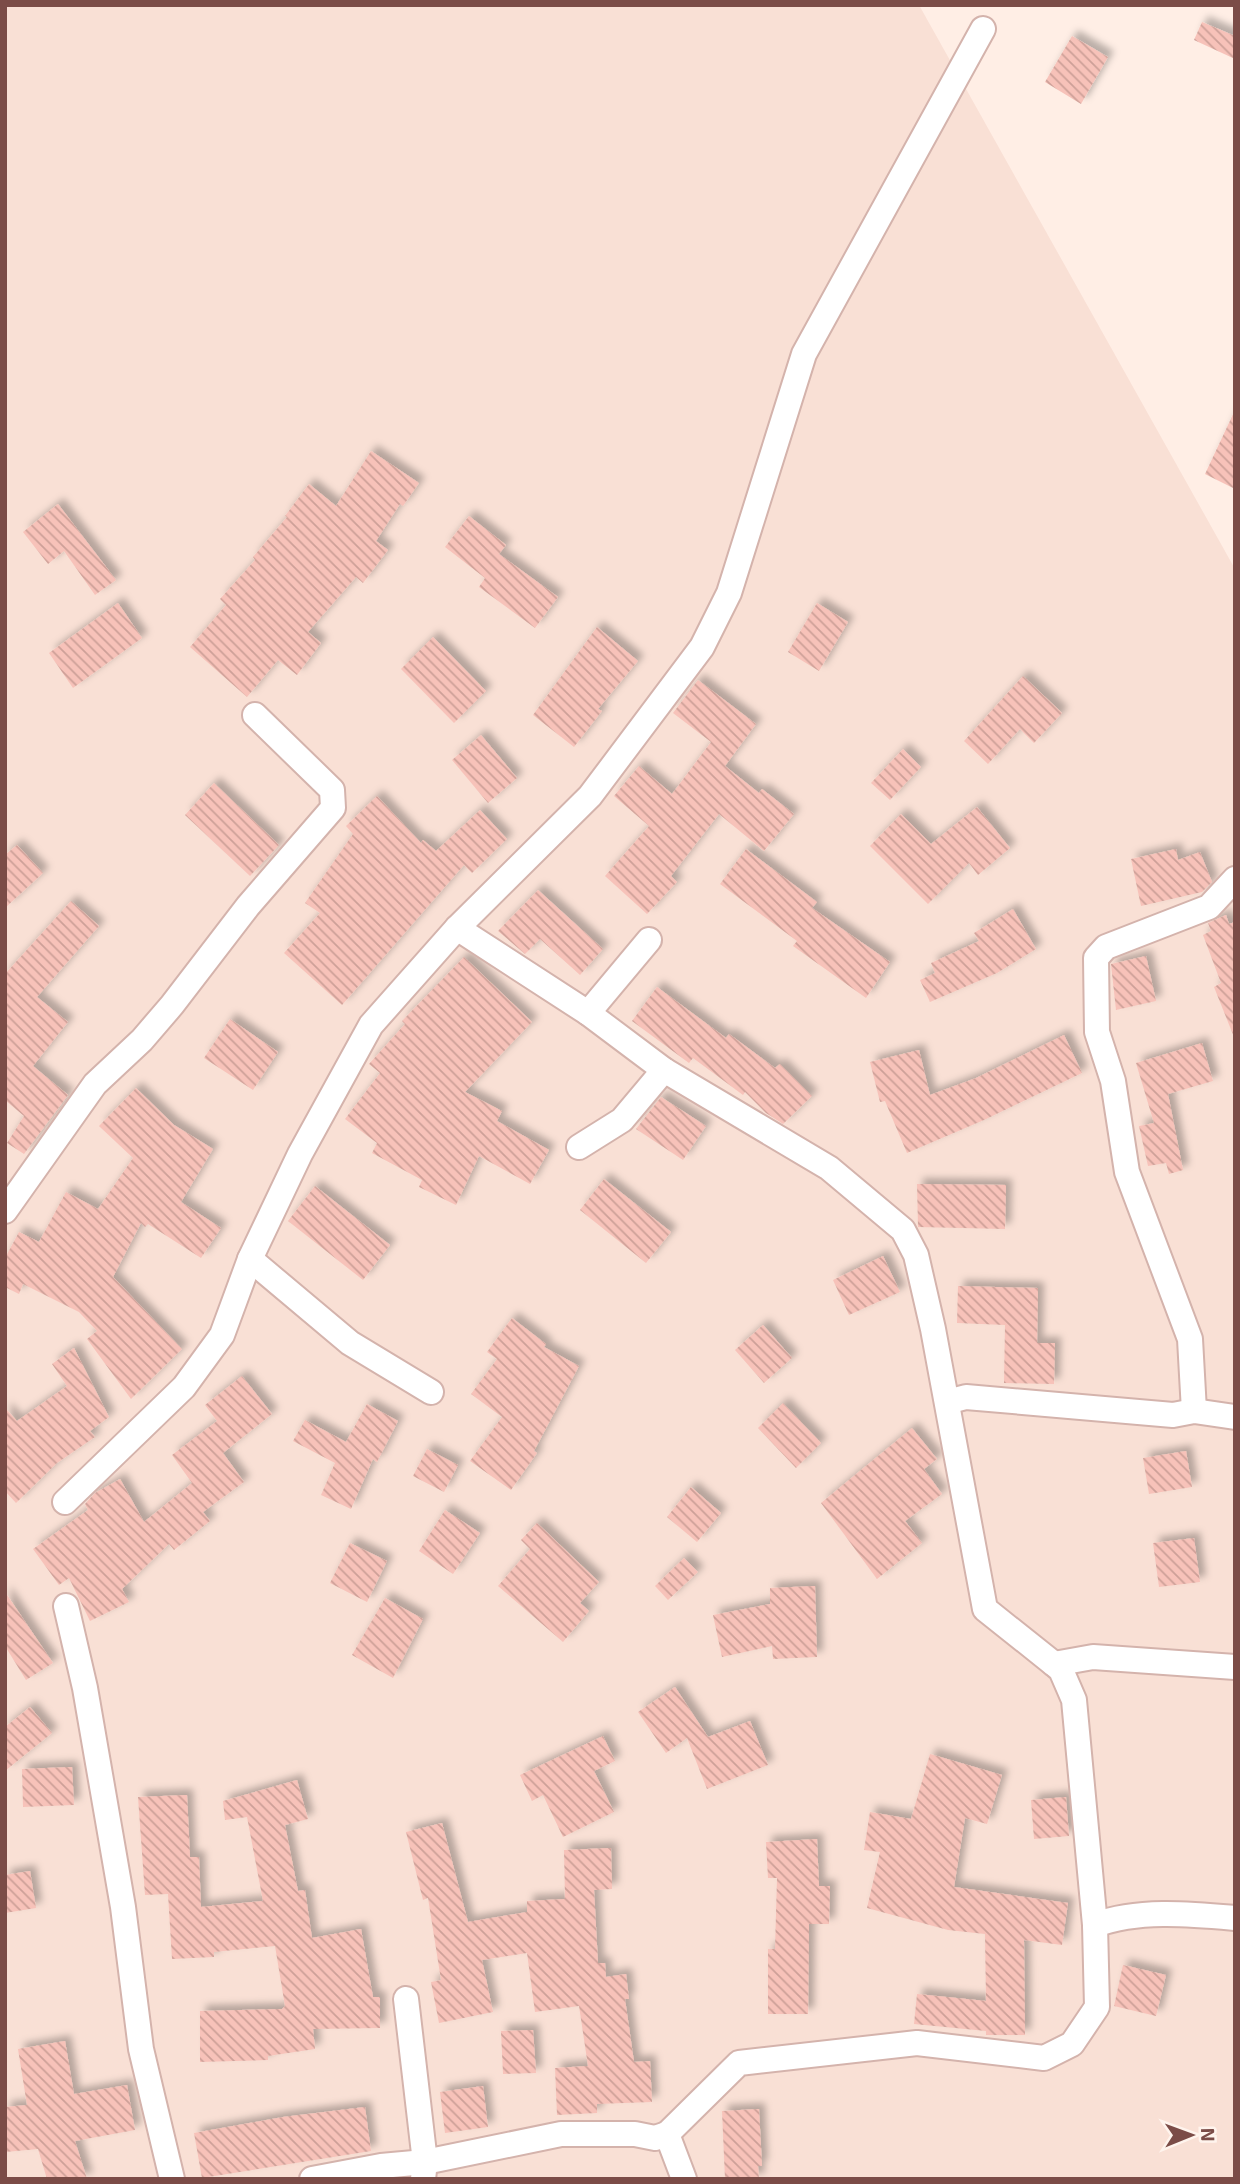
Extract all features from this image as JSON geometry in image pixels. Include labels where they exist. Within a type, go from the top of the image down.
[{"type":"street","points":[[65,1502],[184,1387],[222,1335],[250,1259],[300,1154],[371,1025],[457,929],[590,796],[702,647],[729,593],[804,354],[983,29]]},
{"type":"street","points":[[5,1210],[95,1084],[164,1014],[248,906],[333,808],[332,790],[254,715]]},
{"type":"street","points":[[1194,1410],[1190,1339],[1128,1172],[1113,1082],[1097,1032],[1096,958],[1106,947],[1209,907],[1235,879]]},
{"type":"street","points":[[312,2179],[381,2166],[424,2170],[561,2134],[635,2134],[655,2138],[667,2134],[739,2063],[917,2043],[1044,2058],[1072,2044],[1097,2007],[1095,1925],[1074,1700],[1061,1670],[985,1609],[947,1402],[916,1255],[903,1230],[829,1168],[664,1070],[587,1013],[457,929]]},
{"type":"street","points":[[587,1013],[649,940]]},
{"type":"street","points":[[579,1147],[622,1120],[664,1070]]},
{"type":"street","points":[[250,1259],[350,1343],[431,1392]]},
{"type":"street","points":[[947,1402],[966,1397],[1172,1415],[1194,1410],[1235,1417]]},
{"type":"street","points":[[66,1606],[85,1688],[122,1907],[141,2049],[172,2179]]},
{"type":"street","points":[[1054,1664],[1093,1657],[1235,1667]]},
{"type":"street","points":[[1095,1925],[1108,1920],[1181,1913],[1235,1918]]},
{"type":"street","points":[[406,1999],[424,2170]]},
{"type":"street","points":[[667,2134],[684,2179]]},
{"type":"shaded area","points":[[5,5],[919,5],[1235,569],[1235,2179],[5,2179]]},
{"type":"building","points":[[1202,22],[1235,36],[1235,59],[1194,40]]},
{"type":"building","points":[[1072,36],[1108,57],[1081,104],[1045,82]]},
{"type":"building","points":[[1235,410],[1235,489],[1205,474]]},
{"type":"building","points":[[371,451],[419,483],[403,506],[400,504],[376,541],[388,550],[363,583],[356,577],[308,632],[321,643],[297,675],[278,660],[247,697],[190,647],[226,605],[220,599],[255,560],[253,557],[287,517],[285,516],[309,484],[336,506]]},
{"type":"building","points":[[58,504],[116,580],[95,595],[64,551],[48,564],[23,532]]},
{"type":"building","points":[[469,516],[506,545],[499,554],[558,597],[535,628],[479,587],[485,578],[445,547]]},
{"type":"building","points":[[118,603],[142,638],[73,688],[49,653]]},
{"type":"building","points":[[817,603],[848,622],[819,671],[788,652]]},
{"type":"building","points":[[597,627],[638,661],[598,709],[602,711],[574,747],[533,715]]},
{"type":"building","points":[[433,637],[486,691],[454,723],[401,669]]},
{"type":"building","points":[[1023,676],[1062,713],[1034,743],[1020,729],[988,764],[964,741]]},
{"type":"building","points":[[698,680],[756,724],[725,766],[759,793],[762,789],[794,814],[764,851],[719,814],[671,876],[677,882],[647,914],[605,876],[649,826],[614,796],[639,766],[672,794],[711,742],[673,713]]},
{"type":"building","points":[[481,735],[517,778],[488,803],[452,760]]},
{"type":"building","points":[[903,749],[921,767],[890,800],[871,783]]},
{"type":"building","points":[[214,783],[279,845],[250,876],[185,815]]},
{"type":"building","points":[[377,796],[421,843],[423,840],[436,851],[480,810],[507,839],[472,873],[464,865],[342,1005],[284,953],[320,913],[305,903],[353,834],[346,826]]},
{"type":"building","points":[[977,807],[1010,848],[978,875],[969,863],[928,904],[870,846],[901,814],[931,844]]},
{"type":"building","points":[[17,845],[43,873],[5,908],[5,855]]},
{"type":"building","points":[[746,849],[817,902],[812,908],[890,962],[866,998],[793,946],[797,941],[720,884]]},
{"type":"building","points":[[1176,849],[1178,860],[1200,852],[1212,882],[1202,892],[1141,906],[1131,859]]},
{"type":"building","points":[[538,890],[603,949],[580,975],[540,939],[525,954],[498,931]]},
{"type":"building","points":[[71,901],[99,926],[37,997],[68,1022],[33,1066],[68,1095],[24,1154],[7,1143],[24,1116],[5,1100],[5,974]]},
{"type":"building","points":[[1013,909],[1036,949],[997,973],[930,1002],[920,980],[935,973],[931,963],[979,941],[974,933]]},
{"type":"building","points":[[1226,915],[1229,924],[1235,922],[1234,1037],[1214,987],[1221,983],[1203,935],[1211,931],[1208,923]]},
{"type":"building","points":[[1146,956],[1156,1001],[1116,1010],[1111,964]]},
{"type":"building","points":[[464,957],[532,1022],[465,1092],[502,1111],[497,1121],[549,1150],[530,1184],[479,1156],[456,1205],[419,1187],[422,1180],[372,1153],[377,1143],[345,1119],[380,1073],[369,1064],[405,1024],[402,1021]]},
{"type":"building","points":[[657,987],[726,1038],[729,1034],[775,1068],[780,1064],[812,1096],[783,1124],[766,1113],[745,1092],[743,1095],[693,1058],[689,1063],[632,1021]]},
{"type":"building","points":[[230,1019],[278,1052],[253,1090],[204,1058]]},
{"type":"building","points":[[1064,1035],[1082,1073],[907,1153],[885,1101],[880,1102],[870,1062],[919,1050],[930,1095],[976,1078]]},
{"type":"building","points":[[1202,1043],[1213,1081],[1168,1094],[1183,1170],[1169,1174],[1166,1163],[1148,1166],[1139,1126],[1154,1123],[1136,1063]]},
{"type":"building","points":[[136,1088],[174,1125],[213,1149],[181,1202],[221,1228],[201,1258],[148,1224],[145,1227],[141,1223],[113,1277],[182,1349],[131,1399],[87,1339],[97,1331],[79,1312],[23,1284],[19,1294],[5,1287],[5,1258],[19,1232],[39,1242],[66,1192],[98,1209],[133,1158],[99,1126]]},
{"type":"building","points":[[661,1097],[706,1126],[683,1160],[636,1129]]},
{"type":"building","points":[[604,1179],[671,1232],[646,1263],[580,1210]]},
{"type":"building","points":[[917,1184],[1006,1185],[1005,1229],[918,1227]]},
{"type":"building","points":[[315,1186],[390,1245],[363,1280],[288,1221]]},
{"type":"building","points":[[883,1256],[900,1292],[849,1315],[833,1280]]},
{"type":"building","points":[[958,1286],[1038,1288],[1037,1343],[1055,1343],[1054,1384],[1004,1383],[1005,1325],[957,1323]]},
{"type":"building","points":[[512,1318],[546,1344],[544,1347],[579,1366],[534,1451],[537,1453],[511,1490],[470,1461],[502,1417],[471,1394],[497,1359],[487,1352]]},
{"type":"building","points":[[763,1325],[792,1358],[764,1383],[735,1350]]},
{"type":"building","points":[[74,1348],[109,1417],[90,1431],[95,1437],[57,1463],[16,1503],[5,1491],[5,1408],[17,1421],[67,1386],[52,1364]]},
{"type":"building","points":[[242,1376],[272,1414],[223,1453],[244,1482],[203,1512],[210,1521],[174,1550],[169,1544],[122,1589],[129,1602],[90,1621],[69,1578],[59,1585],[33,1549],[88,1510],[85,1504],[95,1493],[120,1479],[144,1522],[192,1483],[172,1455],[217,1421],[205,1405]]},
{"type":"building","points":[[783,1403],[821,1443],[796,1468],[758,1428]]},
{"type":"building","points":[[367,1404],[398,1421],[377,1462],[373,1459],[351,1509],[321,1495],[335,1463],[293,1441],[305,1420],[346,1442]]},
{"type":"building","points":[[912,1428],[937,1459],[924,1469],[942,1494],[905,1521],[922,1543],[877,1579],[821,1503]]},
{"type":"building","points":[[427,1449],[458,1465],[444,1492],[413,1476]]},
{"type":"building","points":[[1186,1451],[1192,1487],[1149,1494],[1143,1458]]},
{"type":"building","points":[[691,1487],[721,1513],[697,1542],[667,1517]]},
{"type":"building","points":[[445,1510],[480,1533],[453,1574],[419,1551]]},
{"type":"building","points":[[537,1523],[599,1582],[580,1603],[589,1611],[563,1642],[498,1586],[530,1549],[521,1540]]},
{"type":"building","points":[[1194,1538],[1200,1582],[1159,1587],[1153,1543]]},
{"type":"building","points":[[350,1543],[387,1561],[367,1602],[330,1583]]},
{"type":"building","points":[[684,1558],[698,1572],[668,1600],[655,1586]]},
{"type":"building","points":[[815,1586],[817,1657],[773,1659],[772,1646],[722,1657],[713,1615],[770,1604],[770,1588]]},
{"type":"building","points":[[5,1592],[53,1663],[26,1680],[5,1646]]},
{"type":"building","points":[[385,1598],[423,1619],[393,1678],[352,1655]]},
{"type":"building","points":[[675,1687],[708,1737],[750,1721],[768,1765],[707,1789],[687,1738],[666,1753],[638,1712]]},
{"type":"building","points":[[30,1707],[52,1733],[5,1771],[5,1727]]},
{"type":"building","points":[[603,1736],[615,1761],[594,1771],[614,1812],[563,1837],[543,1795],[532,1801],[520,1775]]},
{"type":"building","points":[[930,1754],[1002,1775],[987,1824],[965,1818],[954,1887],[1068,1903],[1062,1945],[1024,1940],[1025,2035],[986,2035],[986,2031],[914,2024],[917,1994],[986,2001],[985,1934],[948,1930],[867,1908],[880,1852],[864,1850],[870,1812],[911,1819]]},
{"type":"building","points":[[72,1767],[74,1805],[23,1807],[22,1769]]},
{"type":"building","points":[[297,1780],[308,1819],[285,1825],[298,1891],[305,1890],[312,1938],[361,1929],[373,1997],[380,1997],[380,2028],[313,2029],[315,2049],[268,2056],[268,2060],[200,2062],[200,2011],[282,2009],[285,2006],[275,1946],[214,1952],[214,1957],[172,1959],[168,1894],[145,1895],[138,1797],[187,1795],[190,1857],[199,1857],[201,1907],[263,1901],[247,1817],[225,1820],[223,1801]]},
{"type":"building","points":[[1066,1797],[1069,1836],[1034,1839],[1031,1800]]},
{"type":"building","points":[[442,1823],[468,1922],[527,1912],[527,1901],[565,1899],[564,1850],[611,1848],[612,1889],[594,1890],[598,1963],[605,1963],[606,1977],[626,1974],[629,1999],[625,1999],[634,2062],[650,2061],[652,2102],[597,2104],[597,2113],[557,2115],[555,2068],[588,2066],[579,2006],[535,2012],[527,1953],[482,1960],[493,2012],[439,2023],[431,1982],[441,1980],[428,1898],[423,1900],[406,1832]]},
{"type":"building","points":[[817,1839],[819,1886],[830,1886],[829,1924],[809,1924],[808,2014],[768,2014],[768,1949],[775,1949],[777,1878],[768,1878],[766,1842]]},
{"type":"building","points":[[30,1871],[36,1908],[5,1913],[5,1875]]},
{"type":"building","points":[[1123,1965],[1166,1975],[1156,2016],[1114,2006]]},
{"type":"building","points":[[533,2030],[536,2073],[503,2074],[501,2031]]},
{"type":"building","points":[[65,2041],[74,2094],[127,2085],[135,2130],[75,2141],[87,2179],[47,2179],[38,2149],[5,2152],[5,2107],[27,2105],[18,2049]]},
{"type":"building","points":[[483,2086],[488,2127],[445,2133],[440,2092]]},
{"type":"building","points":[[365,2107],[371,2151],[202,2178],[194,2133],[283,2117]]},
{"type":"building","points":[[759,2109],[762,2166],[758,2166],[759,2179],[725,2179],[722,2111]]}]
